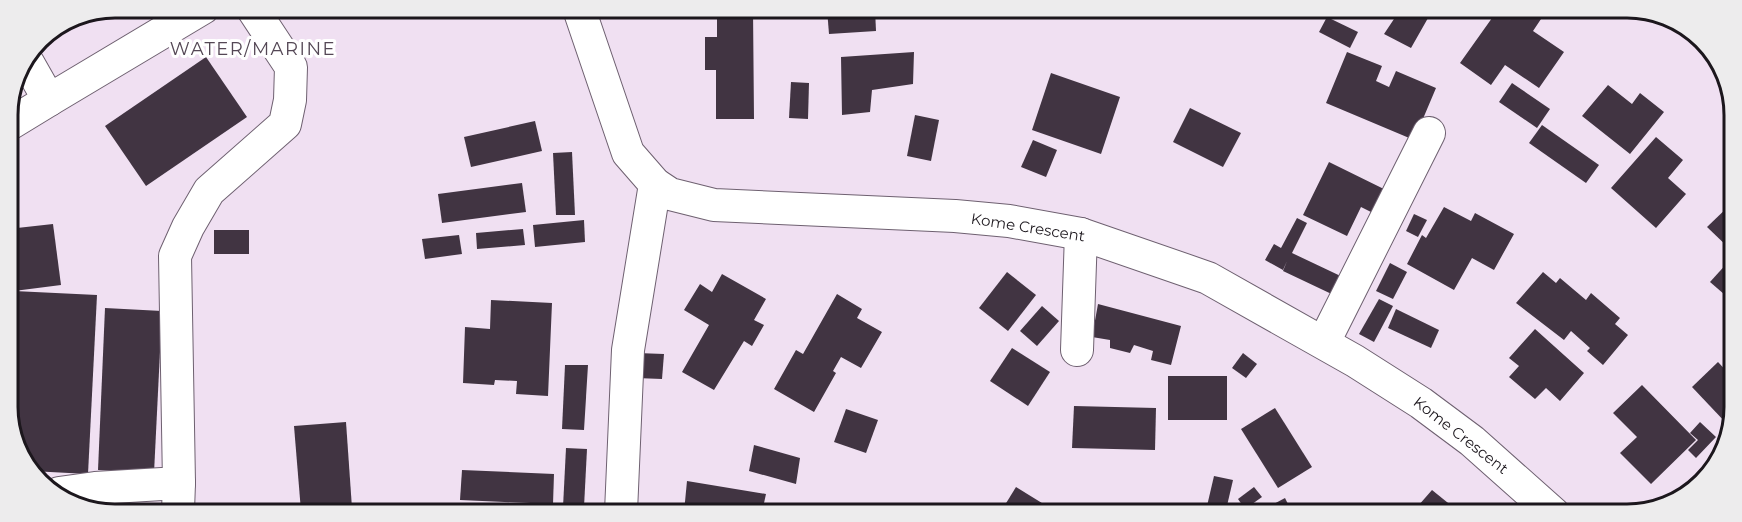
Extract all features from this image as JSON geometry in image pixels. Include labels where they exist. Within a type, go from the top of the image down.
[{"type":"street","points":[[18,119],[186,18]]},
{"type":"street","points":[[75,496],[98,499],[179,497],[175,256],[209,190],[285,124],[290,100],[291,67],[259,18]]},
{"type":"street","name":"Kome Crescent","points":[[582,18],[628,153],[655,184],[670,194],[714,205],[956,216],[1009,221],[1081,234],[1208,278],[1391,382],[1472,441],[1543,504]]},
{"type":"street","points":[[31,68],[49,100]]},
{"type":"street","points":[[1324,342],[1429,133]]},
{"type":"street","points":[[621,504],[628,350],[655,184]]},
{"type":"street","points":[[1077,350],[1081,234]]},
{"type":"building","points":[[717,18],[753,18],[754,119],[716,119],[716,70],[705,70],[705,37],[717,37]]},
{"type":"building","points":[[828,18],[875,18],[876,31],[829,34]]},
{"type":"building","points":[[1326,18],[1329,18],[1358,32],[1350,48],[1319,32]]},
{"type":"building","points":[[1392,18],[1428,18],[1411,48],[1384,34],[1394,19]]},
{"type":"building","points":[[1492,18],[1542,18],[1533,31],[1564,52],[1539,88],[1505,65],[1491,85],[1460,63]]},
{"type":"building","points":[[914,52],[913,84],[872,90],[870,112],[842,115],[841,57]]},
{"type":"building","points":[[1347,52],[1382,66],[1376,81],[1389,87],[1396,71],[1436,88],[1414,140],[1326,103]]},
{"type":"building","points":[[206,57],[247,117],[146,186],[105,126]]},
{"type":"building","points":[[1051,73],[1120,97],[1101,154],[1032,130]]},
{"type":"building","points":[[791,82],[809,83],[808,119],[789,118]]},
{"type":"building","points":[[1512,83],[1550,109],[1537,128],[1499,102]]},
{"type":"building","points":[[1608,85],[1632,104],[1640,93],[1664,112],[1630,154],[1582,116]]},
{"type":"building","points":[[1190,108],[1241,133],[1223,167],[1173,142]]},
{"type":"building","points":[[915,115],[939,120],[931,161],[907,156]]},
{"type":"building","points":[[535,121],[542,151],[471,167],[464,137]]},
{"type":"building","points":[[1542,125],[1599,165],[1586,183],[1529,143]]},
{"type":"building","points":[[1656,137],[1683,160],[1668,178],[1686,194],[1656,228],[1611,188]]},
{"type":"building","points":[[1033,140],[1057,150],[1046,177],[1021,167]]},
{"type":"building","points":[[572,152],[575,215],[556,215],[553,153]]},
{"type":"building","points":[[1329,162],[1392,193],[1381,217],[1361,207],[1347,236],[1303,215]]},
{"type":"building","points":[[522,183],[526,212],[442,223],[438,194]]},
{"type":"building","points":[[1444,207],[1471,221],[1475,213],[1514,234],[1494,270],[1472,258],[1454,290],[1407,264],[1422,235],[1426,238]]},
{"type":"building","points":[[1724,211],[1724,243],[1707,227]]},
{"type":"building","points":[[1414,214],[1427,220],[1418,237],[1406,231]]},
{"type":"building","points":[[1297,218],[1307,223],[1292,253],[1349,280],[1340,298],[1283,271],[1287,261],[1283,270],[1265,260],[1274,244],[1281,248]]},
{"type":"building","points":[[584,220],[585,242],[535,247],[533,225]]},
{"type":"building","points":[[53,224],[61,285],[18,290],[18,228]]},
{"type":"building","points":[[523,229],[525,245],[477,249],[476,233]]},
{"type":"building","points":[[214,230],[249,230],[249,254],[214,254]]},
{"type":"building","points":[[459,235],[462,254],[425,259],[422,239]]},
{"type":"building","points":[[1390,263],[1407,272],[1393,299],[1376,291]]},
{"type":"building","points":[[1724,267],[1724,294],[1710,282]]},
{"type":"building","points":[[1007,272],[1036,295],[1008,331],[979,308]]},
{"type":"building","points":[[1543,272],[1556,283],[1560,278],[1586,300],[1591,293],[1620,318],[1615,324],[1628,335],[1603,365],[1587,351],[1590,348],[1571,331],[1564,340],[1516,303]]},
{"type":"building","points":[[722,274],[766,299],[754,320],[764,325],[752,346],[744,341],[714,390],[682,372],[709,325],[684,310],[700,284],[712,292]]},
{"type":"building","points":[[18,291],[97,295],[88,474],[43,472],[34,461],[23,438],[18,407]]},
{"type":"building","points":[[837,294],[862,309],[857,318],[882,332],[861,368],[841,357],[833,371],[836,373],[814,412],[774,389],[796,350],[803,354]]},
{"type":"building","points":[[1379,299],[1393,306],[1374,342],[1359,334]]},
{"type":"building","points":[[491,300],[552,303],[548,396],[516,394],[517,381],[495,380],[494,385],[463,383],[465,327],[490,329]]},
{"type":"building","points":[[1098,304],[1181,326],[1171,365],[1151,360],[1153,351],[1134,345],[1130,353],[1110,348],[1110,340],[1092,337]]},
{"type":"building","points":[[1042,306],[1059,321],[1037,346],[1020,331]]},
{"type":"building","points":[[105,308],[162,311],[154,473],[98,470]]},
{"type":"building","points":[[1396,309],[1439,330],[1431,348],[1388,328]]},
{"type":"building","points":[[1535,329],[1584,373],[1560,401],[1546,388],[1535,399],[1509,377],[1519,366],[1509,358]]},
{"type":"building","points":[[1012,348],[1050,372],[1028,406],[990,381]]},
{"type":"building","points":[[637,353],[664,354],[662,379],[636,378]]},
{"type":"building","points":[[1243,353],[1257,364],[1246,378],[1232,368]]},
{"type":"building","points":[[1718,362],[1724,368],[1723,420],[1692,387]]},
{"type":"building","points":[[565,365],[588,365],[584,430],[562,429]]},
{"type":"building","points":[[1168,376],[1227,376],[1227,420],[1168,420]]},
{"type":"building","points":[[1642,385],[1696,440],[1651,484],[1620,453],[1637,437],[1613,413]]},
{"type":"building","points":[[1074,406],[1156,408],[1155,450],[1072,448]]},
{"type":"building","points":[[1275,408],[1312,467],[1278,488],[1241,429]]},
{"type":"building","points":[[846,409],[878,420],[866,453],[834,442]]},
{"type":"building","points":[[346,422],[352,504],[300,504],[294,426]]},
{"type":"building","points":[[1700,422],[1716,437],[1696,458],[1688,450],[1698,440],[1690,433]]},
{"type":"building","points":[[754,445],[800,458],[796,484],[749,471]]},
{"type":"building","points":[[566,448],[587,449],[584,504],[563,504]]},
{"type":"building","points":[[462,470],[554,474],[553,504],[460,500]]},
{"type":"building","points":[[1214,476],[1233,480],[1227,504],[1207,504]]},
{"type":"building","points":[[687,481],[766,494],[764,504],[685,504]]},
{"type":"building","points":[[1016,487],[1044,504],[1006,504]]},
{"type":"building","points":[[1254,487],[1262,497],[1252,504],[1242,504],[1238,499]]},
{"type":"building","points":[[1432,490],[1449,504],[1420,504]]},
{"type":"building","points":[[1285,498],[1288,504],[1274,504]]},
{"type":"district","name":"WATER/MARINE","points":[[253,49]]}]
